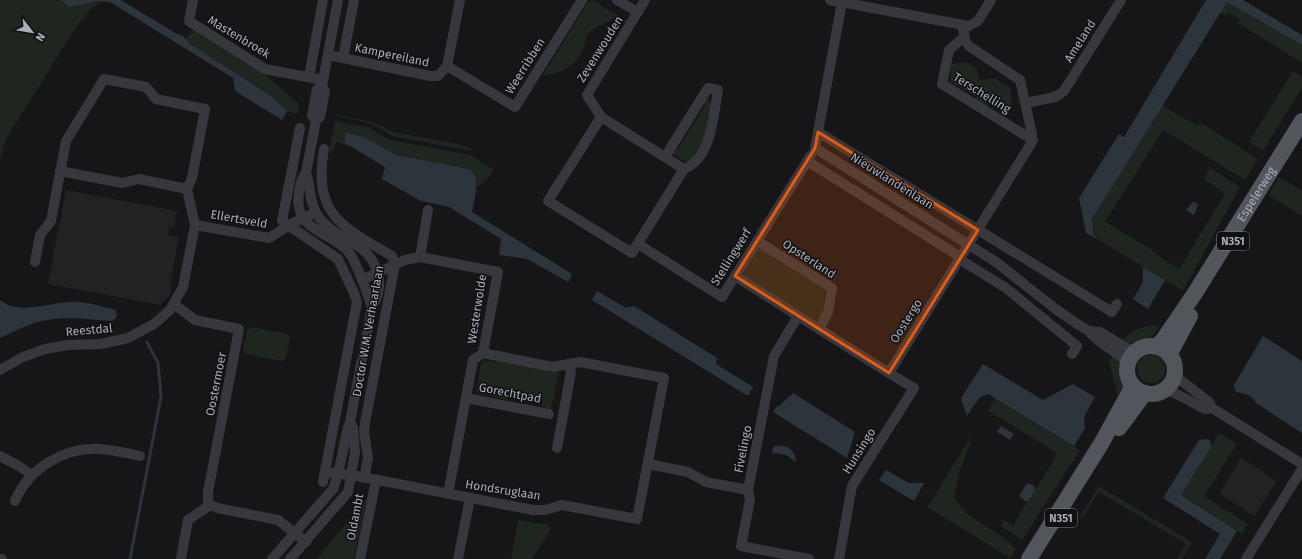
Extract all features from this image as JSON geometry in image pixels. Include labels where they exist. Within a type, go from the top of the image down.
[{"type":"main road","name":"Espelerweg","points":[[1163,351],[1163,340],[1195,293],[1302,120]]},
{"type":"main road","name":"Espelerweg","points":[[1163,351],[1199,298],[1302,131]]},
{"type":"main road","points":[[1147,346],[1163,351],[1174,365],[1170,382],[1157,393],[1138,388],[1127,375],[1132,357],[1147,346]]},
{"type":"main road","name":"N351","points":[[1029,559],[1101,444],[1129,392],[1138,388]]},
{"type":"main road","name":"N351","points":[[1035,559],[1113,435],[1138,388]]},
{"type":"street","name":"Mastenbroek","points":[[193,0],[189,21],[265,69],[309,77],[322,83]]},
{"type":"street","points":[[309,77],[323,0]]},
{"type":"street","name":"Doctor W.M. Verhaarlaan","points":[[272,559],[333,488],[338,474],[350,422],[372,307],[378,294],[379,282],[375,262],[367,252],[330,228],[316,212],[310,197],[306,172],[316,120],[312,116],[318,89],[322,83],[338,0]]},
{"type":"street","points":[[343,58],[354,0]]},
{"type":"street","points":[[451,69],[460,0]]},
{"type":"street","name":"Weerribben","points":[[451,69],[515,108],[582,0]]},
{"type":"street","points":[[618,0],[638,12],[645,0]]},
{"type":"street","points":[[830,0],[970,26],[975,24],[991,0]]},
{"type":"street","name":"Ameland","points":[[1060,94],[1066,88],[1121,0]]},
{"type":"street","points":[[815,148],[842,2]]},
{"type":"street","name":"Zevenwouden","points":[[638,12],[587,95],[601,117],[684,169]]},
{"type":"street","points":[[962,25],[964,37]]},
{"type":"street","name":"Terschelling","points":[[964,37],[966,42],[972,48],[1018,78],[1022,84],[1032,140],[942,84],[950,48],[964,37]]},
{"type":"street","name":"Kampereiland","points":[[328,55],[434,76],[451,69]]},
{"type":"street","points":[[35,262],[40,235],[50,222],[60,171],[67,139],[104,79],[146,87],[156,99],[159,100],[205,109],[192,178],[187,188],[139,179],[122,183],[60,171]]},
{"type":"street","points":[[601,117],[548,201],[632,253],[684,169],[694,165],[707,144],[718,90],[708,88],[665,157]]},
{"type":"street","name":"Terschelling","points":[[1026,103],[1060,94]]},
{"type":"street","points":[[297,132],[282,217],[283,223],[288,227],[328,206]]},
{"type":"street","name":"Nieuwlandenlaan","points":[[818,132],[964,223],[978,230],[1112,312],[1117,304]]},
{"type":"street","points":[[960,258],[1029,148],[1032,140]]},
{"type":"street","name":"Nieuwlandenlaan","points":[[815,148],[1005,267],[1057,310],[1089,331],[1095,340],[1120,357],[1132,357]]},
{"type":"street","name":"Stellingwerf","points":[[638,244],[722,297],[815,148]]},
{"type":"street","name":"Doctor W.M. Verhaarlaan","points":[[325,156],[322,186],[328,206],[342,224],[392,256],[395,264],[364,423],[368,458],[364,478]]},
{"type":"street","points":[[807,161],[954,253],[1006,288],[1077,346],[1072,354]]},
{"type":"street","name":"Doctor W.M. Verhaarlaan","points":[[306,172],[302,177],[298,199],[304,218],[317,231],[348,251],[362,280],[372,307]]},
{"type":"street","name":"Ellertsveld","points":[[187,188],[195,225],[267,238],[275,236],[288,227]]},
{"type":"street","points":[[420,257],[428,210]]},
{"type":"street","points":[[174,304],[184,283],[195,225]]},
{"type":"street","name":"Doctor W.M. Verhaarlaan","points":[[288,227],[338,259],[357,302],[322,482]]},
{"type":"street","name":"Opsterland","points":[[757,241],[832,288],[828,312],[819,328]]},
{"type":"street","name":"Westerwolde","points":[[362,280],[395,264],[420,257],[498,272],[483,353],[473,360],[448,494]]},
{"type":"street","name":"Oostergo","points":[[889,373],[960,258]]},
{"type":"street","points":[[735,276],[889,373]]},
{"type":"street","name":"Reestdal","points":[[0,370],[14,361],[45,348],[68,345],[101,344],[128,338],[154,324],[163,317],[174,304]]},
{"type":"street","name":"Oostermoer","points":[[174,304],[195,320],[239,329],[207,498],[210,505]]},
{"type":"street","name":"Fivelingo","points":[[648,464],[688,472],[706,482],[748,490],[774,356],[798,316]]},
{"type":"street","name":"Nieuwlandenlaan","points":[[1089,331],[1100,332],[1132,357]]},
{"type":"street","points":[[483,353],[553,367],[569,364],[571,372],[557,448]]},
{"type":"street","name":"Hondsruglaan","points":[[364,478],[539,510],[562,505],[637,519],[664,378],[580,362],[569,364]]},
{"type":"street","name":"Hunsingo","points":[[839,559],[852,486],[914,388],[889,373]]},
{"type":"street","points":[[1170,382],[1205,408],[1212,408]]},
{"type":"street","points":[[1170,382],[1209,402],[1212,408],[1302,464]]},
{"type":"street","name":"Gorechtpad","points":[[466,398],[549,414]]},
{"type":"street","name":"Doctor W.M. Verhaarlaan","points":[[290,559],[346,495],[352,475],[355,447],[353,428],[350,422]]},
{"type":"street","points":[[14,501],[32,475],[55,459],[82,450],[108,450],[140,456]]},
{"type":"street","points":[[0,456],[20,466],[32,475]]},
{"type":"street","points":[[1246,559],[1302,469]]},
{"type":"street","points":[[325,472],[364,478]]},
{"type":"street","name":"Oldambt","points":[[360,559],[376,480]]},
{"type":"street","points":[[748,490],[750,500],[741,546],[809,559]]},
{"type":"street","points":[[458,559],[470,498]]},
{"type":"street","points":[[180,559],[188,520],[210,505],[277,519],[306,542]]},
{"type":"highlighted area","points":[[818,132],[978,230],[889,373],[735,276],[815,148]]},
{"type":"shaded area","points":[[0,0],[93,0],[92,2],[102,0],[91,9],[76,27],[6,139],[0,161]]},
{"type":"shaded area","points":[[61,0],[121,0],[177,34],[183,36],[189,43],[271,96],[287,111],[282,120],[235,91],[233,78],[110,2],[97,1],[70,7]]},
{"type":"shaded area","points":[[593,0],[628,22],[627,24],[617,17],[594,28],[587,35],[582,52],[574,63],[557,73],[543,75],[588,2]]},
{"type":"shaded area","points":[[1206,0],[1243,0],[1302,35],[1302,45],[1227,2],[1092,219],[1093,234],[1097,239],[1086,233],[1079,198],[1119,134],[1124,137]]},
{"type":"shaded area","points":[[1227,1],[1302,45],[1302,63],[1238,23],[1240,20],[1228,12],[1226,16],[1220,12]]},
{"type":"shaded area","points":[[192,30],[196,30],[263,73],[299,104],[297,114],[287,111],[271,96],[189,43],[186,39]]},
{"type":"shaded area","points":[[967,62],[977,69],[980,80],[995,78],[1010,88],[1012,99],[1010,107],[1001,109],[999,105],[992,103],[985,107],[976,101],[975,96],[956,85],[953,86],[954,84],[952,82],[950,85],[951,64]]},
{"type":"shaded area","points":[[1293,71],[1302,77],[1302,88],[1263,151],[1249,142]]},
{"type":"shaded area","points":[[709,99],[711,106],[704,142],[689,164],[672,153],[678,149],[705,106],[704,101]]},
{"type":"shaded area","points":[[1162,105],[1196,125],[1203,124],[1258,159],[1245,180],[1163,130],[1105,222],[1151,249],[1154,253],[1179,269],[1225,194],[1204,179],[1210,168],[1240,187],[1183,291],[1097,239],[1091,225],[1091,220]]},
{"type":"shaded area","points":[[336,113],[340,116],[370,121],[394,132],[458,144],[472,149],[472,151],[392,136],[370,123],[336,116]]},
{"type":"shaded area","points":[[335,121],[368,127],[390,140],[471,155],[494,170],[487,180],[476,187],[476,180],[469,169],[396,155],[346,133],[344,144],[336,142],[334,151],[329,150]]},
{"type":"shaded area","points":[[346,133],[364,137],[396,155],[469,169],[473,173],[476,183],[472,212],[572,274],[568,282],[527,259],[499,255],[501,239],[449,207],[421,201],[382,179],[385,167],[352,147],[344,144]]},
{"type":"shaded area","points":[[1279,177],[1302,191],[1302,216],[1268,195]]},
{"type":"shaded area","points":[[66,190],[177,211],[174,228],[169,227],[168,235],[179,237],[171,279],[170,295],[160,305],[48,284]]},
{"type":"shaded area","points":[[1194,201],[1198,205],[1193,215],[1186,210]]},
{"type":"shaded area","points":[[759,248],[825,289],[823,310],[818,320],[811,318],[745,278],[744,274],[748,262]]},
{"type":"shaded area","points":[[1143,267],[1165,280],[1148,309],[1133,299],[1143,282]]},
{"type":"shaded area","points":[[597,291],[626,308],[634,306],[717,358],[716,364],[753,387],[748,396],[592,300]]},
{"type":"shaded area","points":[[0,300],[9,305],[28,308],[59,303],[79,302],[116,310],[117,317],[112,321],[71,318],[41,321],[0,338]]},
{"type":"shaded area","points":[[1152,325],[1159,326],[1149,340],[1140,344],[1135,344],[1123,340],[1134,330]]},
{"type":"shaded area","points":[[251,327],[288,334],[290,338],[286,358],[283,361],[245,354],[243,350],[247,330]]},
{"type":"shaded area","points":[[1263,336],[1302,361],[1302,433],[1256,403],[1249,396],[1236,392],[1234,385]]},
{"type":"shaded area","points":[[1151,355],[1157,356],[1161,359],[1164,363],[1164,375],[1161,379],[1157,382],[1151,383],[1145,382],[1141,379],[1138,375],[1137,369],[1138,363],[1141,359],[1145,356]]},
{"type":"shaded area","points":[[1112,356],[1121,364],[1124,374],[1123,385],[1118,397],[1109,362]]},
{"type":"shaded area","points":[[484,361],[508,362],[547,369],[547,372],[559,372],[551,409],[542,407],[542,400],[509,393],[507,400],[478,393],[476,390],[481,364]]},
{"type":"shaded area","points":[[983,364],[1043,400],[1073,384],[1095,397],[1084,417],[1085,428],[1074,446],[988,394],[979,398],[967,416],[961,398]]},
{"type":"shaded area","points":[[793,393],[855,432],[847,458],[773,412],[777,406],[778,407]]},
{"type":"shaded area","points":[[995,398],[1080,450],[1022,540],[1001,526],[1003,520],[1013,525],[1056,456],[1056,452],[988,411]]},
{"type":"shaded area","points":[[1001,426],[1014,434],[1010,440],[997,432]]},
{"type":"shaded area","points":[[1219,433],[1237,444],[1204,496],[1248,524],[1242,534],[1181,495]]},
{"type":"shaded area","points":[[973,434],[959,474],[954,498],[966,513],[1007,540],[1016,549],[1010,558],[927,507]]},
{"type":"shaded area","points":[[1206,439],[1210,441],[1211,447],[1181,495],[1237,531],[1220,559],[1205,559],[1220,534],[1163,498],[1199,440]]},
{"type":"shaded area","points":[[775,446],[784,446],[790,449],[794,454],[796,462],[786,455],[773,453],[772,449]]},
{"type":"shaded area","points":[[1241,458],[1277,481],[1254,516],[1219,494]]},
{"type":"shaded area","points":[[886,470],[909,483],[924,483],[914,501],[879,480]]},
{"type":"shaded area","points":[[1027,483],[1033,485],[1036,489],[1028,501],[1025,501],[1019,496]]},
{"type":"shaded area","points":[[1099,486],[1192,542],[1182,559],[1177,559],[1186,544],[1099,492],[1082,518],[1080,517]]},
{"type":"shaded area","points":[[367,497],[354,559],[317,559]]},
{"type":"shaded area","points":[[518,520],[549,525],[551,529],[532,559],[511,559]]},
{"type":"waterway","points":[[130,559],[161,397],[158,363],[147,342]]}]
